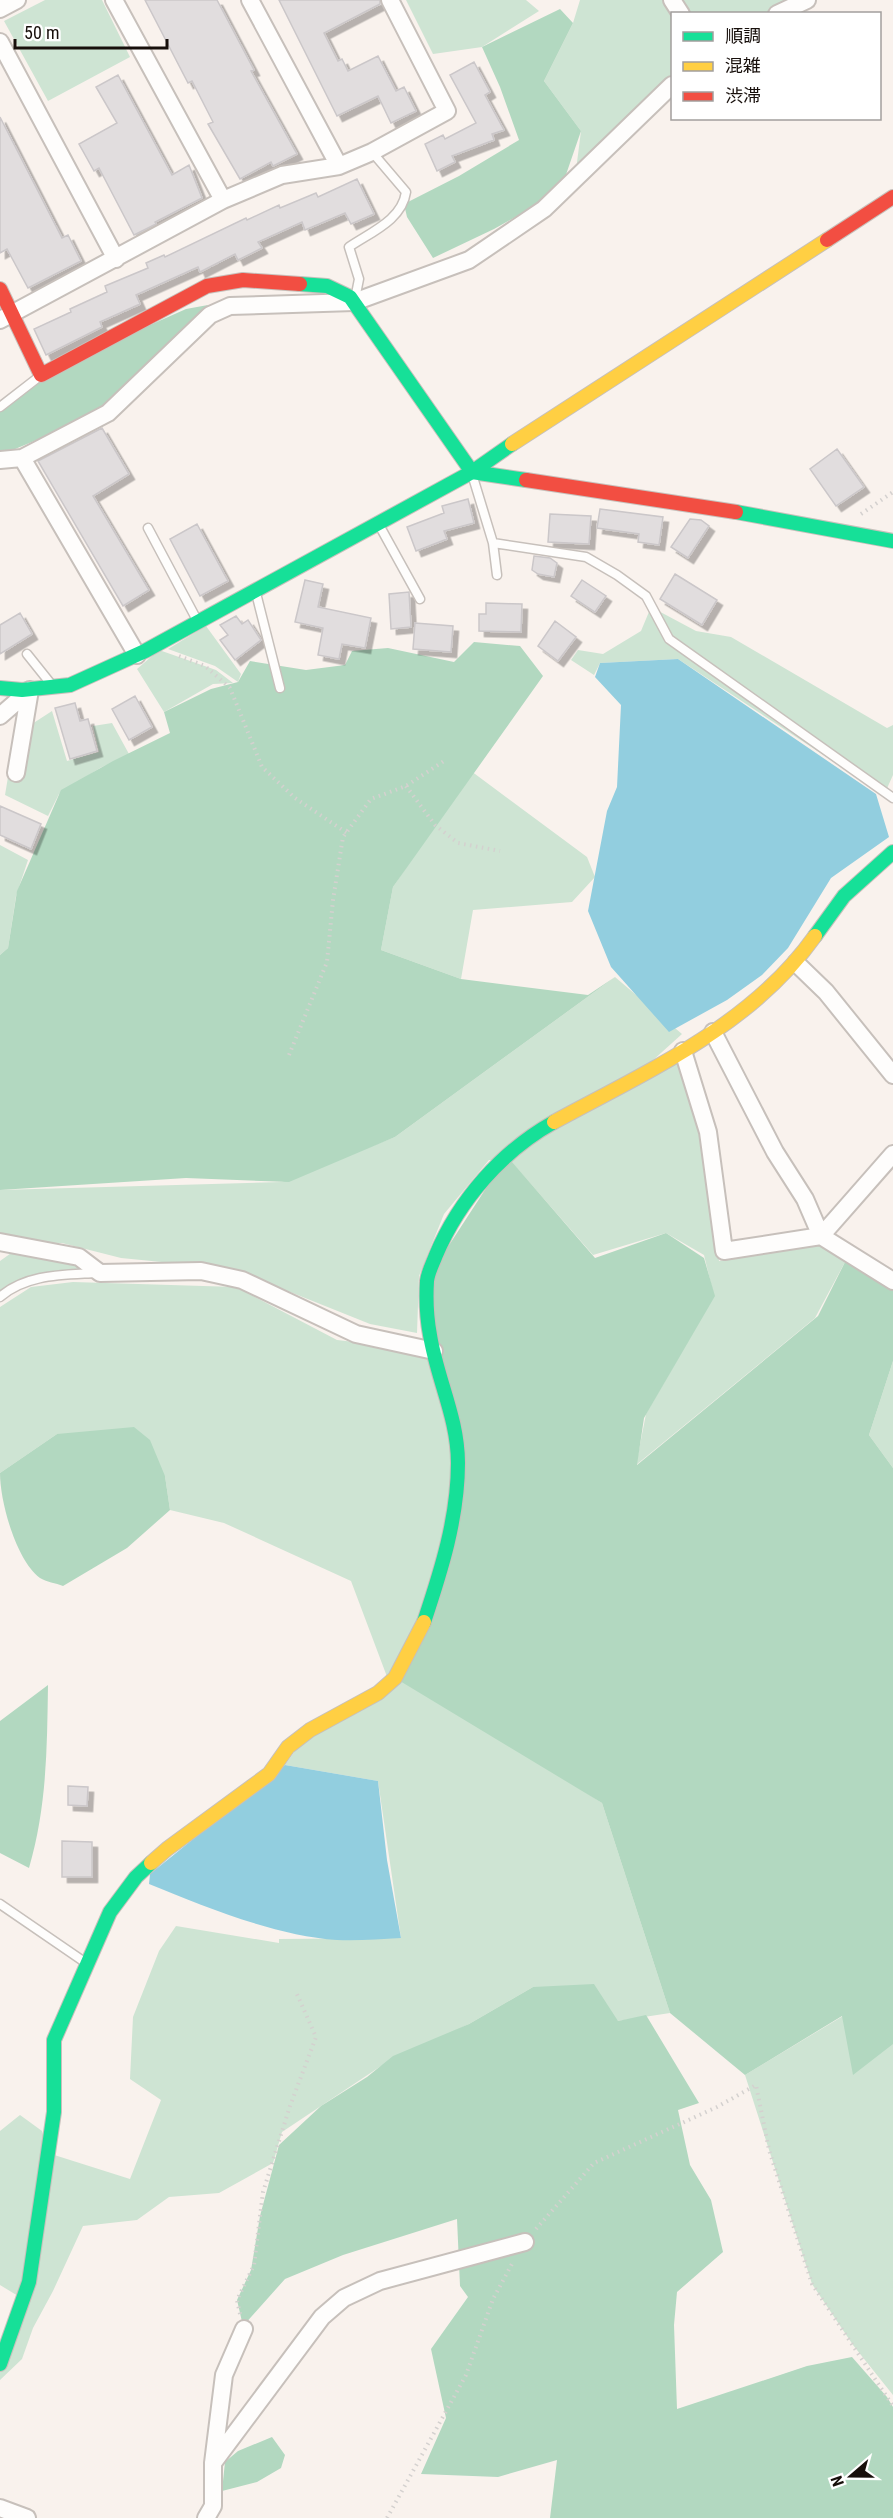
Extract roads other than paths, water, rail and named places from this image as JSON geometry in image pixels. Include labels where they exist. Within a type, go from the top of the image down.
[{"type":"street","points":[[0,9],[17,0]]},
{"type":"street","points":[[114,0],[224,200]]},
{"type":"street","points":[[250,0],[339,166]]},
{"type":"street","points":[[6,316],[224,200],[282,175],[339,166],[372,152],[447,111],[390,0]]},
{"type":"street","points":[[781,12],[807,0]]},
{"type":"street","points":[[0,42],[116,259]]},
{"type":"street","points":[[0,460],[22,458],[108,413],[210,315],[230,306],[354,302],[469,260],[543,209],[671,86]]},
{"type":"street","points":[[0,688],[30,690],[70,685],[137,655],[472,472],[494,455],[893,197]]},
{"type":"street","points":[[0,289],[6,316],[42,375],[207,286],[243,280],[327,286],[350,297],[354,302],[472,472],[730,511],[893,541]]},
{"type":"street","points":[[22,458],[137,655]]},
{"type":"street","points":[[0,716],[30,690]]},
{"type":"street","points":[[16,773],[30,690]]},
{"type":"street","points":[[0,2364],[29,2282],[54,2112],[54,2040],[110,1912],[136,1877],[167,1849],[269,1774],[295,1741],[310,1730],[378,1693],[395,1678],[421,1632],[440,1574],[454,1512],[458,1463],[454,1422],[430,1335],[427,1278],[445,1234],[475,1188],[507,1156],[549,1125],[683,1051],[754,1003],[796,963],[844,896],[893,852]]},
{"type":"street","points":[[796,963],[826,992],[893,1075]]},
{"type":"street","points":[[713,1032],[776,1152],[806,1199],[821,1236],[893,1281]]},
{"type":"street","points":[[683,1051],[708,1132],[724,1251],[821,1236],[893,1154]]},
{"type":"street","points":[[0,1242],[79,1257],[100,1273],[201,1271],[242,1280],[356,1334],[434,1351]]},
{"type":"street","points":[[213,2463],[322,2317],[344,2298],[380,2281],[525,2242]]},
{"type":"street","points":[[206,2518],[213,2506],[213,2463],[224,2375],[244,2329]]},
{"type":"street","points":[[0,2508],[27,2518]]},
{"type":"lane","points":[[354,302],[359,279],[349,247],[393,218],[404,204],[406,192],[372,152]]},
{"type":"lane","points":[[0,407],[42,375]]},
{"type":"lane","points":[[472,472],[493,543],[497,575]]},
{"type":"lane","points":[[378,523],[420,599]]},
{"type":"lane","points":[[148,528],[198,622]]},
{"type":"lane","points":[[493,543],[586,556],[617,575],[646,596],[669,639],[893,798]]},
{"type":"lane","points":[[255,591],[280,688]]},
{"type":"lane","points":[[27,654],[53,687]]},
{"type":"lane","points":[[0,1297],[11,1287],[47,1276],[100,1273]]},
{"type":"lane","points":[[0,1904],[87,1964]]},
{"type":"water","points":[[678,659],[876,794],[889,837],[831,878],[788,948],[762,975],[727,1000],[669,1032],[611,967],[588,911],[607,811],[617,787],[621,705],[595,677],[600,663]]},
{"type":"water","points":[[285,1765],[378,1781],[387,1860],[401,1938],[337,1940],[289,1933],[241,1919],[149,1884],[150,1874]]}]
